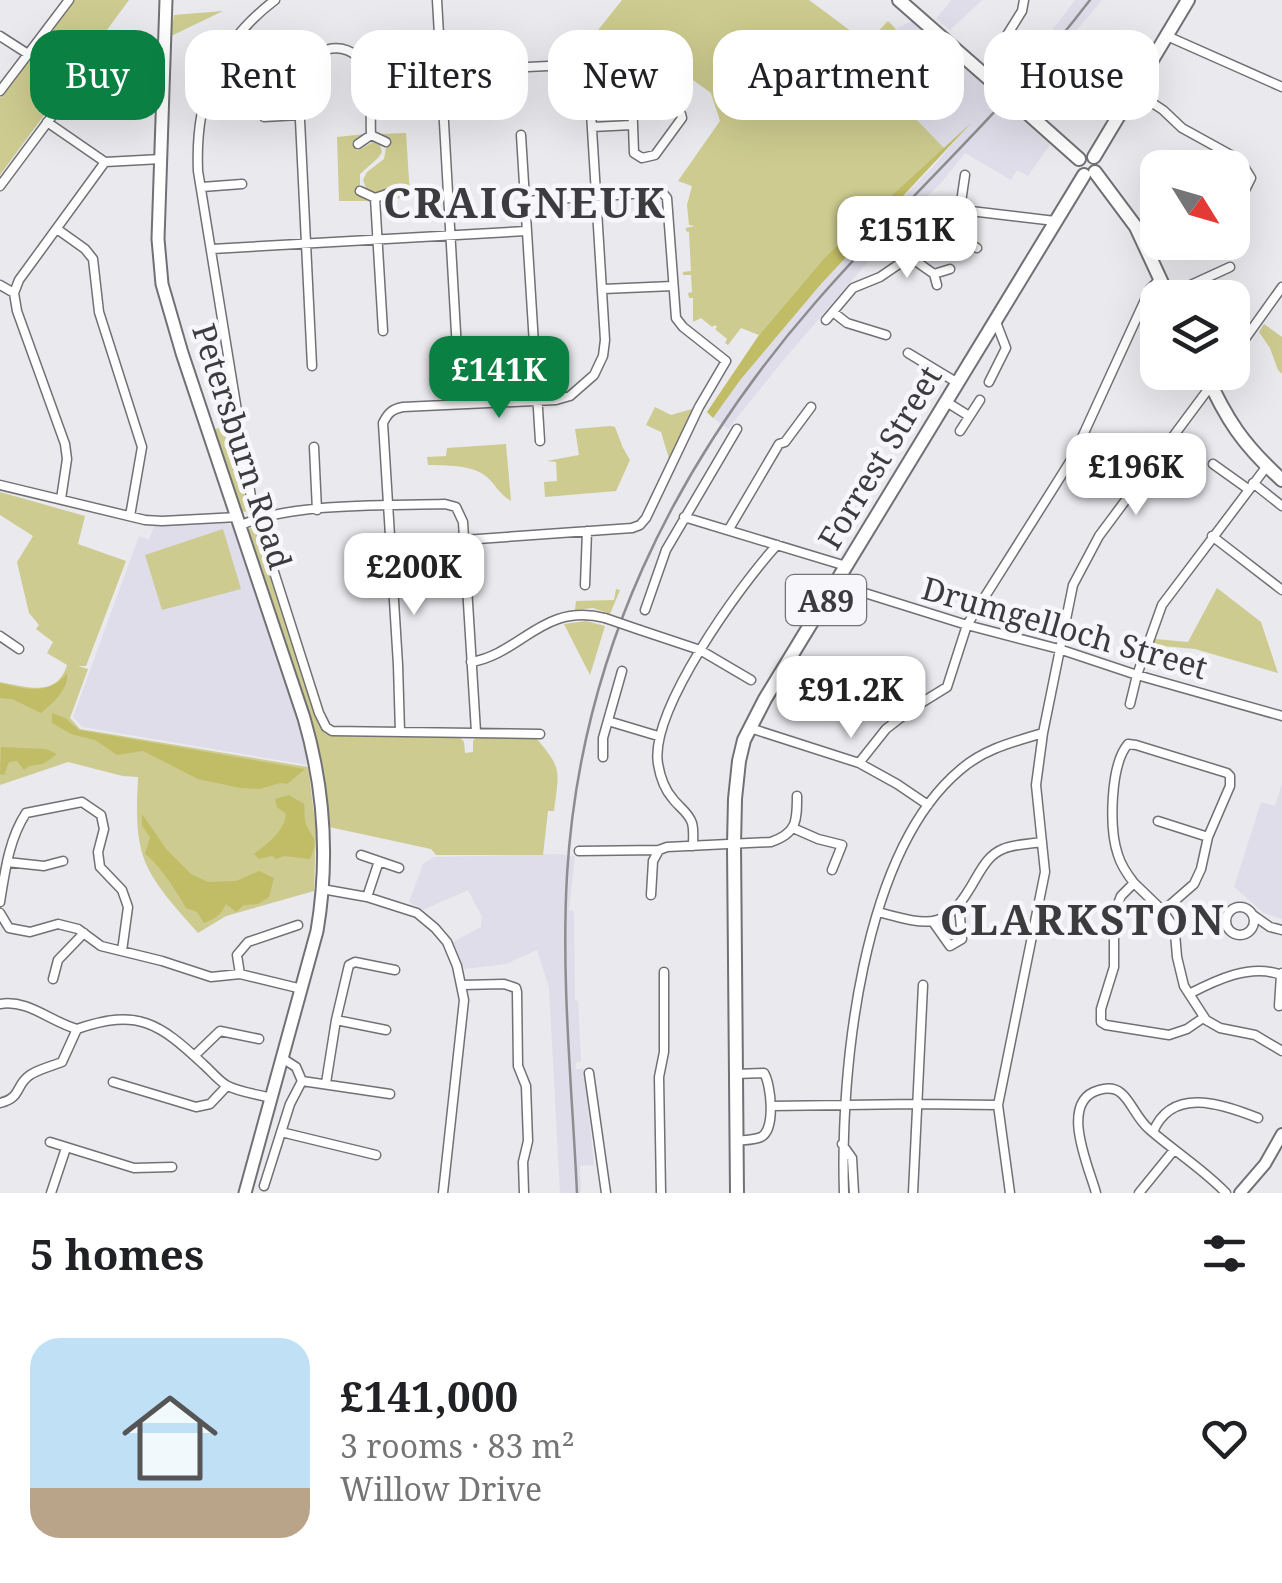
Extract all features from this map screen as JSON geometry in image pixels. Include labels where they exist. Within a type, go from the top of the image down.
[{"type":"main road","name":"Petersburn Road","points":[[166,0],[158,239],[162,284],[310,738],[321,801],[322,889],[317,931],[244,1193]]},
{"type":"main road","points":[[899,0],[1088,166],[1136,226],[1161,278]]},
{"type":"main road","name":"A89","points":[[1159,49],[1188,0]]},
{"type":"main road","name":"A89","points":[[1088,166],[1116,120]]},
{"type":"main road","name":"Forrest Street","points":[[737,1193],[735,800],[739,761],[750,728],[1088,166]]},
{"type":"main road","points":[[1213,390],[1235,431],[1282,480]]},
{"type":"street","points":[[274,0],[238,34],[209,85],[199,120],[198,171],[252,503],[319,713],[332,730],[540,734]]},
{"type":"street","points":[[437,0],[439,30]]},
{"type":"street","points":[[1010,30],[1024,0]]},
{"type":"street","points":[[0,91],[66,1]]},
{"type":"street","points":[[1022,10],[1034,18]]},
{"type":"street","points":[[0,36],[28,54]]},
{"type":"street","points":[[1167,36],[1282,87]]},
{"type":"street","points":[[400,732],[383,423],[394,408],[538,402],[570,396],[594,375],[603,356],[603,290],[588,64],[528,67]]},
{"type":"street","points":[[650,93],[682,118],[650,158],[634,153],[632,125],[634,94],[650,93]]},
{"type":"street","points":[[1159,107],[1182,128],[1222,150]]},
{"type":"street","points":[[299,120],[309,361]]},
{"type":"street","points":[[370,120],[371,136]]},
{"type":"street","points":[[445,120],[460,403]]},
{"type":"street","points":[[0,186],[47,122],[105,162],[161,159]]},
{"type":"street","points":[[592,127],[632,125]]},
{"type":"street","points":[[521,135],[540,441]]},
{"type":"street","points":[[371,136],[386,142]]},
{"type":"street","points":[[358,144],[371,136]]},
{"type":"street","points":[[61,499],[67,460],[65,444],[14,293],[19,280],[105,162]]},
{"type":"street","points":[[965,175],[962,239],[977,248]]},
{"type":"street","points":[[202,187],[242,184]]},
{"type":"street","points":[[360,191],[375,198],[390,194]]},
{"type":"street","points":[[464,540],[632,528],[643,522],[726,361],[683,328],[676,318],[667,198],[662,192],[526,201]]},
{"type":"street","points":[[375,198],[384,331]]},
{"type":"street","points":[[920,205],[1055,221]]},
{"type":"street","points":[[826,320],[853,288],[880,278],[902,262],[930,230],[936,206]]},
{"type":"street","points":[[57,229],[93,259],[99,312],[142,448],[130,516]]},
{"type":"street","points":[[212,250],[526,232]]},
{"type":"street","points":[[907,255],[934,274],[937,285]]},
{"type":"street","points":[[1203,280],[1230,267]]},
{"type":"street","points":[[934,274],[950,268]]},
{"type":"street","points":[[859,762],[886,729],[946,687],[968,625],[1074,457],[1150,290],[1161,278]]},
{"type":"street","points":[[0,285],[14,293]]},
{"type":"street","points":[[603,290],[673,286]]},
{"type":"street","points":[[1250,331],[1282,286]]},
{"type":"street","points":[[833,312],[848,323],[886,335]]},
{"type":"street","points":[[989,382],[1006,348],[995,318]]},
{"type":"street","points":[[908,353],[956,382]]},
{"type":"street","points":[[1010,1193],[998,1105],[1045,872],[1036,785],[1072,585],[1100,536],[1209,390]]},
{"type":"street","points":[[960,432],[980,400]]},
{"type":"street","points":[[945,401],[969,416]]},
{"type":"street","points":[[728,529],[779,444],[785,442],[811,407]]},
{"type":"street","points":[[645,610],[666,550],[737,429]]},
{"type":"street","points":[[314,447],[317,510]]},
{"type":"street","points":[[1213,464],[1282,506]]},
{"type":"street","points":[[1130,704],[1162,604],[1266,466]]},
{"type":"street","points":[[0,485],[162,521],[240,521],[317,510],[387,506],[456,507],[462,516],[476,732]]},
{"type":"street","points":[[684,518],[846,566]]},
{"type":"street","points":[[585,585],[587,531]]},
{"type":"street","points":[[1212,536],[1282,590]]},
{"type":"street","points":[[693,846],[691,821],[664,783],[658,762],[658,736],[700,650],[731,600],[777,544]]},
{"type":"street","name":"Drumgelloch Street","points":[[835,584],[1282,716]]},
{"type":"street","points":[[471,662],[486,658],[538,626],[588,614],[700,650],[752,680]]},
{"type":"street","points":[[0,636],[19,649]]},
{"type":"street","points":[[603,757],[603,738],[622,672]]},
{"type":"street","points":[[608,721],[658,736]]},
{"type":"street","points":[[750,728],[859,762],[928,806]]},
{"type":"street","points":[[844,1193],[842,1144],[858,993],[878,912],[905,842],[928,806],[959,770],[998,746],[1043,733]]},
{"type":"street","points":[[1163,912],[1194,884],[1208,836],[1230,786],[1230,776],[1128,744],[1120,757],[1113,813],[1119,858],[1175,933],[1186,990],[1204,1018],[1220,1028],[1255,1035],[1282,1050]]},
{"type":"street","points":[[579,851],[771,842],[787,836],[793,828],[797,796]]},
{"type":"street","points":[[0,902],[16,828],[26,813],[82,802],[101,815],[104,829],[98,852],[100,867],[122,890],[128,907],[122,951]]},
{"type":"street","points":[[1158,821],[1208,836]]},
{"type":"street","points":[[793,828],[842,845],[832,870]]},
{"type":"street","points":[[878,912],[933,922],[959,906],[986,861],[1003,849],[1042,842]]},
{"type":"street","points":[[651,895],[653,861],[658,850]]},
{"type":"street","points":[[361,855],[399,868]]},
{"type":"street","points":[[7,862],[44,866],[63,861]]},
{"type":"street","points":[[367,897],[378,861]]},
{"type":"street","points":[[1134,883],[1121,896],[1114,914],[1114,967],[1101,1009],[1102,1022],[1169,1035],[1187,1030],[1204,1018]]},
{"type":"street","points":[[322,889],[367,897],[426,919],[447,942],[458,966],[464,1000],[443,1193]]},
{"type":"street","points":[[933,922],[950,946],[962,939],[959,906]]},
{"type":"street","points":[[1253,914],[1254,926],[1246,935],[1233,934],[1226,925],[1228,912],[1238,906],[1249,910],[1270,927],[1282,930]]},
{"type":"street","points":[[1,918],[9,928],[30,932],[58,924],[78,929],[101,946],[211,977],[240,974],[303,989]]},
{"type":"street","points":[[240,974],[237,954],[248,942],[298,926]]},
{"type":"street","points":[[1251,931],[1270,927]]},
{"type":"street","points":[[53,978],[58,960],[84,933]]},
{"type":"street","points":[[326,1083],[349,965],[354,962],[395,970]]},
{"type":"street","points":[[1186,990],[1264,970],[1281,974],[1279,1006]]},
{"type":"street","points":[[660,1193],[664,972]]},
{"type":"street","points":[[462,985],[504,984],[518,992],[518,1066],[526,1086],[528,1141],[523,1162],[524,1188],[535,1182]]},
{"type":"street","points":[[914,1193],[923,986]]},
{"type":"street","points":[[0,1004],[30,1007],[77,1030],[134,1020],[170,1034],[227,1086],[271,1098]]},
{"type":"street","points":[[336,1020],[386,1030]]},
{"type":"street","points":[[0,1103],[16,1096],[30,1074],[62,1062],[77,1030]]},
{"type":"street","points":[[194,1056],[220,1031],[258,1039]]},
{"type":"street","points":[[282,1058],[296,1068],[302,1081]]},
{"type":"street","points":[[736,1074],[764,1072],[771,1106],[763,1137],[736,1142]]},
{"type":"street","points":[[590,1073],[606,1193]]},
{"type":"street","points":[[302,1081],[390,1094]]},
{"type":"street","points":[[264,1186],[290,1104],[302,1081]]},
{"type":"street","points":[[113,1082],[196,1108],[210,1104],[227,1086]]},
{"type":"street","points":[[1096,1193],[1076,1121],[1086,1098],[1096,1090],[1112,1089],[1120,1092],[1153,1132],[1226,1193]]},
{"type":"street","points":[[1153,1132],[1162,1115],[1172,1108],[1196,1102],[1222,1104],[1258,1118]]},
{"type":"street","points":[[771,1106],[998,1105]]},
{"type":"street","points":[[281,1132],[376,1155]]},
{"type":"street","points":[[1240,1193],[1265,1164],[1282,1134]]},
{"type":"street","points":[[50,1142],[134,1168],[172,1167]]},
{"type":"street","points":[[842,1144],[852,1158],[854,1193]]},
{"type":"street","points":[[51,1193],[66,1148]]},
{"type":"street","points":[[1139,1193],[1174,1150]]},
{"type":"shaded area","points":[[74,0],[129,0],[107,30],[51,30]]},
{"type":"shaded area","points":[[622,0],[809,0],[849,30],[713,30],[713,99],[711,93],[693,80],[693,30],[598,30]]},
{"type":"shaded area","points":[[951,0],[982,0],[950,30],[936,19]]},
{"type":"shaded area","points":[[1075,0],[1102,0],[1077,30],[1052,30]]},
{"type":"shaded area","points":[[223,11],[171,36],[170,36],[174,15]]},
{"type":"shaded area","points":[[913,20],[925,30],[895,30],[896,29]]},
{"type":"shaded area","points":[[888,21],[895,30],[879,30]]},
{"type":"shaded area","points":[[30,58],[30,120],[41,120],[0,175],[0,98]]},
{"type":"shaded area","points":[[964,64],[984,81],[984,120],[1028,120],[1050,140],[1049,146],[1028,176],[1017,170],[1011,180],[965,153],[912,210],[728,429],[713,418],[741,379],[863,237],[959,136],[945,149],[917,120],[964,120]]},
{"type":"shaded area","points":[[917,120],[945,149],[825,257],[759,335],[741,328],[728,345],[715,325],[712,327],[701,318],[693,322],[693,298],[688,293],[692,292],[691,275],[683,275],[691,271],[686,228],[695,226],[689,225],[687,205],[692,186],[678,181],[720,121]]},
{"type":"shaded area","points":[[971,123],[821,284],[713,418],[707,412],[759,335],[825,257]]},
{"type":"shaded area","points":[[406,133],[410,195],[387,199],[395,196],[392,188],[374,193],[363,180],[384,159],[392,140],[380,134]]},
{"type":"shaded area","points":[[366,134],[352,143],[357,151],[373,142],[380,145],[382,152],[360,174],[355,193],[368,201],[339,201],[337,137]]},
{"type":"shaded area","points":[[1264,324],[1282,337],[1282,374],[1259,332]]},
{"type":"shaded area","points":[[655,407],[671,415],[699,407],[671,465],[661,432],[646,425]]},
{"type":"shaded area","points":[[236,426],[239,445],[234,446],[239,480],[244,481],[249,511],[242,512],[214,429]]},
{"type":"shaded area","points":[[615,427],[630,460],[616,491],[545,497],[544,482],[557,481],[556,462],[547,461],[579,455],[575,429]]},
{"type":"shaded area","points":[[506,444],[511,501],[474,470],[428,465],[427,457],[446,456],[447,448]]},
{"type":"shaded area","points":[[0,492],[85,516],[78,544],[126,561],[86,666],[78,666],[88,669],[70,718],[80,729],[308,767],[316,829],[314,891],[226,916],[198,933],[159,887],[143,856],[138,827],[138,777],[68,762],[0,785],[0,682],[30,688],[49,686],[67,665],[47,653],[53,642],[36,629],[39,625],[29,613],[17,562],[33,536],[0,515]]},
{"type":"shaded area","points":[[226,523],[234,527],[274,645],[308,765],[82,727],[73,717],[139,536],[149,540],[154,526]]},
{"type":"shaded area","points":[[254,527],[317,718],[324,729],[459,736],[465,753],[473,752],[477,736],[535,737],[555,764],[558,778],[554,811],[548,811],[543,855],[436,855],[431,849],[329,827],[314,732],[248,529]]},
{"type":"shaded area","points":[[223,529],[241,589],[162,610],[145,555]]},
{"type":"shaded area","points":[[1217,588],[1261,622],[1278,673],[1195,649],[1152,645],[1155,639],[1188,642]]},
{"type":"shaded area","points":[[616,589],[620,590],[610,614],[593,608],[575,610],[576,601],[614,600]]},
{"type":"shaded area","points":[[586,621],[605,626],[590,675],[564,624]]},
{"type":"shaded area","points":[[67,673],[63,690],[41,713],[12,699],[0,698],[0,683],[45,688]]},
{"type":"shaded area","points":[[52,713],[79,730],[305,769],[287,784],[260,789],[198,779],[143,751],[117,755],[95,740],[71,734],[52,723]]},
{"type":"shaded area","points":[[1,747],[46,749],[57,754],[24,770],[17,761],[9,762],[4,775],[0,774]]},
{"type":"shaded area","points":[[1282,783],[1282,919],[1264,913],[1234,887],[1261,802],[1275,806]]},
{"type":"shaded area","points":[[289,795],[304,804],[305,821],[314,840],[310,859],[259,859],[254,854],[274,837],[285,820],[286,814],[277,807],[275,799]]},
{"type":"shaded area","points":[[142,814],[167,850],[191,874],[208,882],[236,881],[259,871],[274,878],[269,897],[258,904],[244,905],[236,912],[226,904],[218,916],[204,923],[197,912],[186,908],[162,871],[145,854],[150,837],[142,826]]},
{"type":"shaded area","points":[[575,856],[569,910],[574,911],[575,1000],[581,1062],[576,1062],[575,1069],[584,1069],[594,1165],[580,1166],[581,1193],[560,1193],[549,988],[537,950],[506,964],[464,969],[453,942],[481,927],[482,917],[468,890],[423,910],[409,902],[423,864],[434,857]]},
{"type":"railway","points":[[577,1193],[566,994],[567,875],[576,795],[591,717],[614,641],[643,568],[718,430],[764,365],[849,265],[1025,79],[1090,0]]},
{"type":"district","name":"CRAIGNEUK","points":[[525,201]]},
{"type":"district","name":"CLARKSTON","points":[[1083,918]]}]
